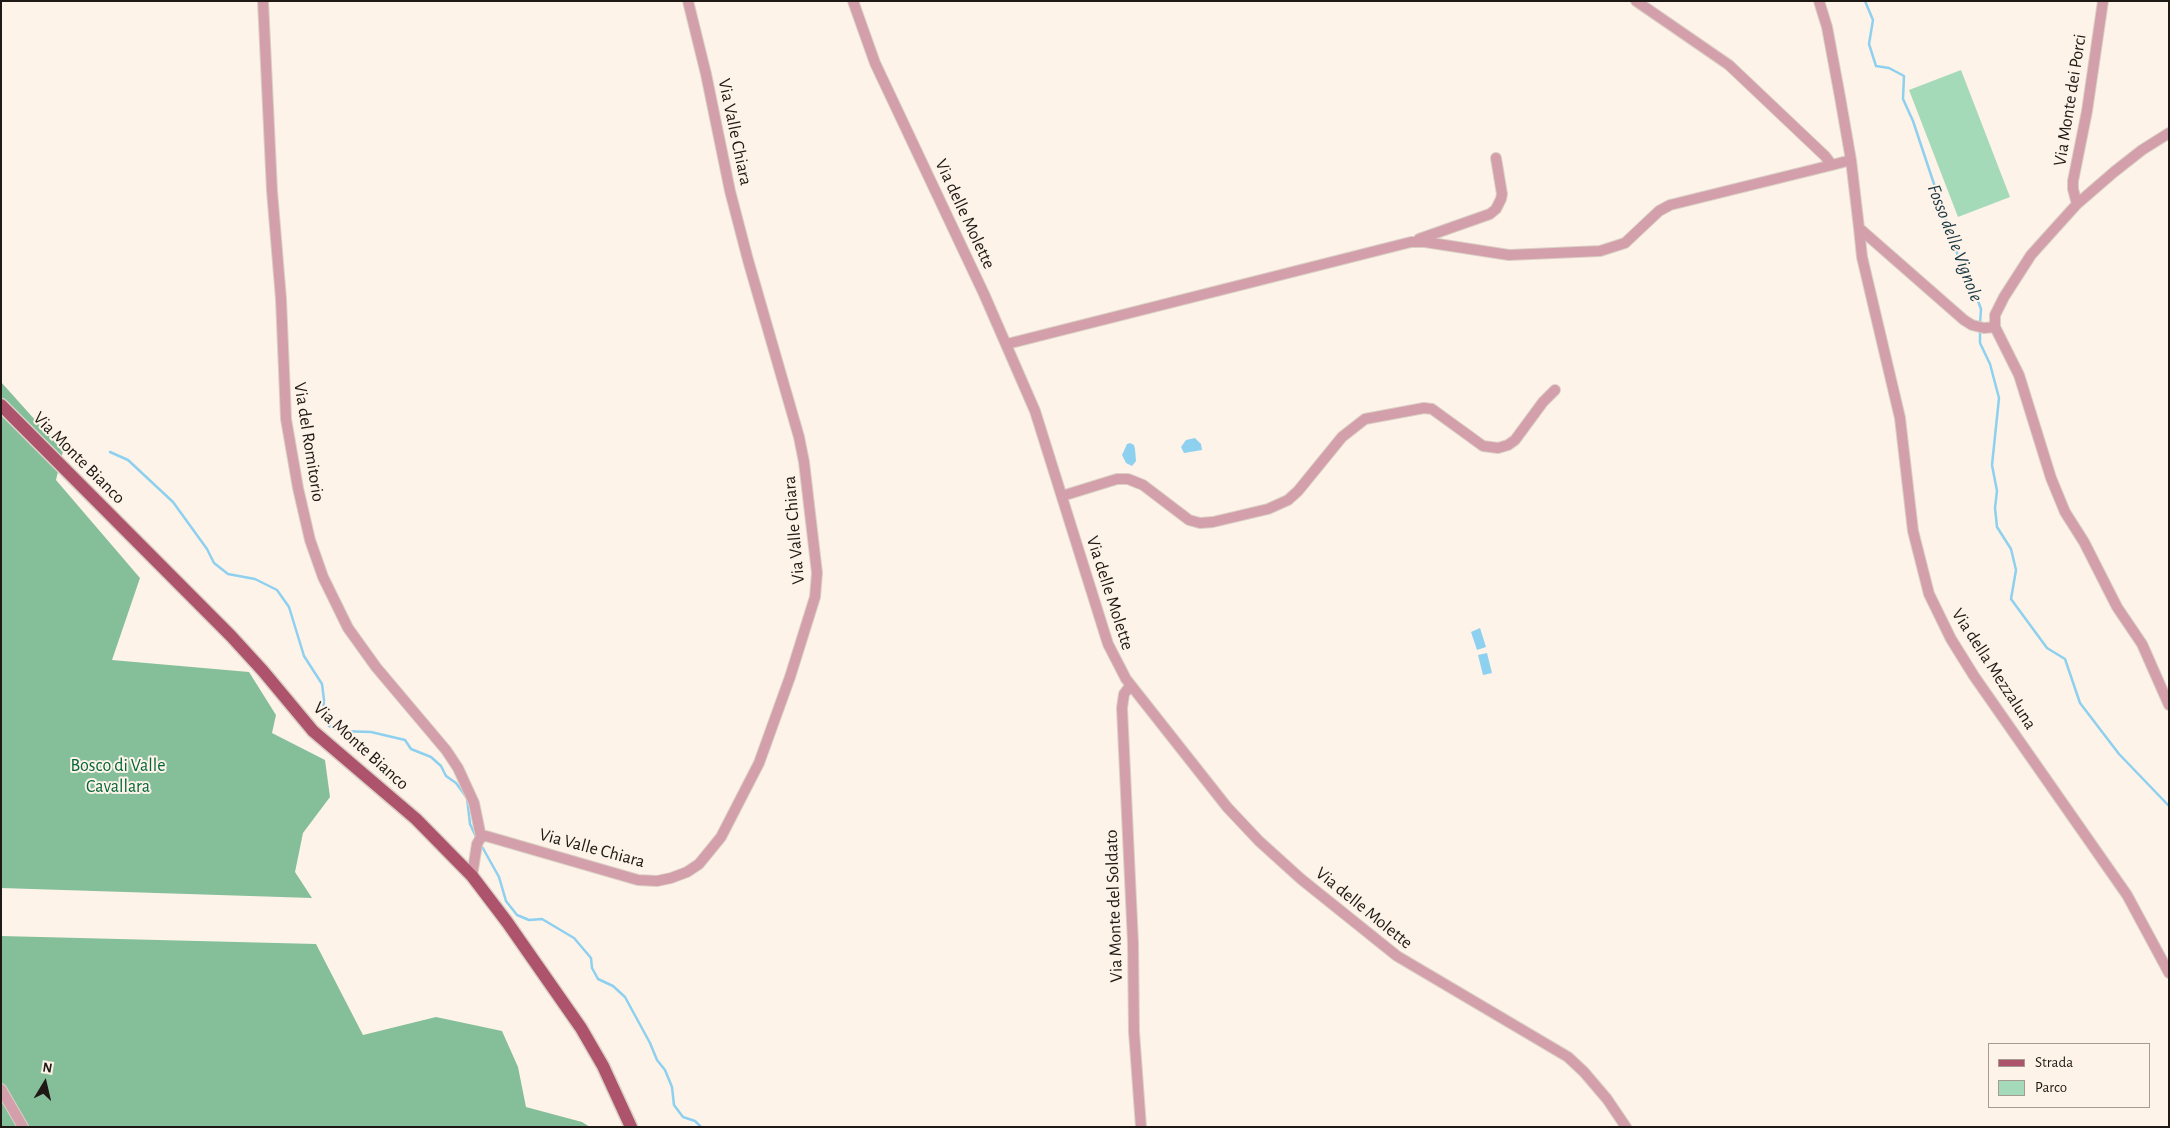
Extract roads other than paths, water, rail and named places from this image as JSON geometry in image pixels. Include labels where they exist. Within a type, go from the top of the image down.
[{"type":"main road","name":"Via Monte Bianco","points":[[1,405],[231,636],[313,731],[416,819],[472,876],[507,922],[581,1028],[603,1066],[631,1127]]},
{"type":"street","name":"Via del Romitorio","points":[[263,1],[286,411],[298,488],[310,540],[325,583],[348,628],[376,667],[446,750],[458,768],[474,804],[481,837]]},
{"type":"street","name":"Via Valle Chiara","points":[[481,837],[490,836],[638,880],[663,880],[694,868],[716,844],[759,763],[815,597],[817,573],[804,462],[799,437],[748,260],[688,1]]},
{"type":"street","name":"Via delle Molette","points":[[853,1],[875,62],[1006,344],[1038,419],[1108,644],[1130,686],[1227,807],[1259,841],[1301,879],[1397,956],[1568,1057],[1602,1092],[1626,1127]]},
{"type":"street","points":[[1636,1],[1730,65],[1825,156],[1832,165]]},
{"type":"street","name":"Via della Mezzaluna","points":[[1819,1],[1827,27],[1851,160],[1862,257],[1900,418],[1913,531],[1929,594],[1951,639],[1974,676],[2127,895],[2169,973]]},
{"type":"street","name":"Via Monte dei Porci","points":[[2078,204],[2073,189],[2073,181],[2087,111],[2103,1]]},
{"type":"street","points":[[2169,133],[2142,150],[2078,204],[2031,255],[2004,297],[1996,315],[1995,327],[2020,375],[2050,478],[2065,512],[2084,542],[2117,607],[2142,644],[2169,705]]},
{"type":"street","points":[[1006,344],[1403,244],[1449,229],[1494,211],[1500,205],[1502,194],[1496,158]]},
{"type":"street","points":[[1403,244],[1425,242],[1494,254],[1516,255],[1600,251],[1625,243],[1658,211],[1670,205],[1851,160]]},
{"type":"street","points":[[1859,228],[1964,320],[1972,325],[1984,328],[1995,327]]},
{"type":"street","points":[[1062,496],[1117,479],[1128,479],[1143,485],[1189,520],[1200,523],[1213,522],[1268,509],[1288,500],[1298,491],[1342,437],[1365,419],[1424,408],[1432,409],[1484,446],[1498,448],[1508,445],[1515,440],[1543,402],[1556,390]]},
{"type":"street","name":"Via Monte del Soldato","points":[[1130,686],[1124,694],[1122,708],[1133,943],[1134,1032],[1141,1127]]},
{"type":"street","points":[[472,876],[475,850],[481,837]]},
{"type":"street","points":[[1,1089],[23,1127]]},
{"type":"water","points":[[1195,438],[1201,444],[1202,450],[1184,453],[1181,447],[1186,440]]},
{"type":"water","points":[[1127,444],[1134,445],[1135,449],[1136,461],[1132,466],[1126,463],[1122,455]]},
{"type":"water","points":[[1480,628],[1486,647],[1477,650],[1471,632]]},
{"type":"water","points":[[1487,653],[1492,673],[1483,675],[1478,655]]},
{"type":"waterway","name":"Fosso delle Vignole","points":[[1865,1],[1873,20],[1869,44],[1876,66],[1889,68],[1904,76],[1903,99],[1913,121],[1959,259],[1981,309],[1980,324]]},
{"type":"waterway","name":"Fosso delle Vignole","points":[[1980,330],[1980,343],[1990,364],[1999,398],[1992,465],[1997,491],[1995,508],[1997,527],[2011,549],[2016,570],[2011,599],[2047,648],[2065,659],[2080,703],[2119,754],[2169,806]]},
{"type":"waterway","points":[[110,452],[128,460],[173,502],[207,549],[214,563],[228,574],[255,579],[277,590],[289,607],[304,656],[322,684],[323,713],[329,726],[340,731],[371,732],[405,740],[411,749],[431,757],[441,766],[446,776],[456,783],[467,798],[470,824],[477,839]]},
{"type":"waterway","points":[[480,843],[499,877],[506,901],[517,915],[529,920],[542,919],[574,938],[591,958],[592,968],[598,979],[613,986],[625,997],[657,1060],[665,1070],[672,1087],[674,1105],[683,1117],[695,1121],[701,1127]]},
{"type":"park label","name":"Bosco di Valle Cavallara","points":[[118,776]]}]
